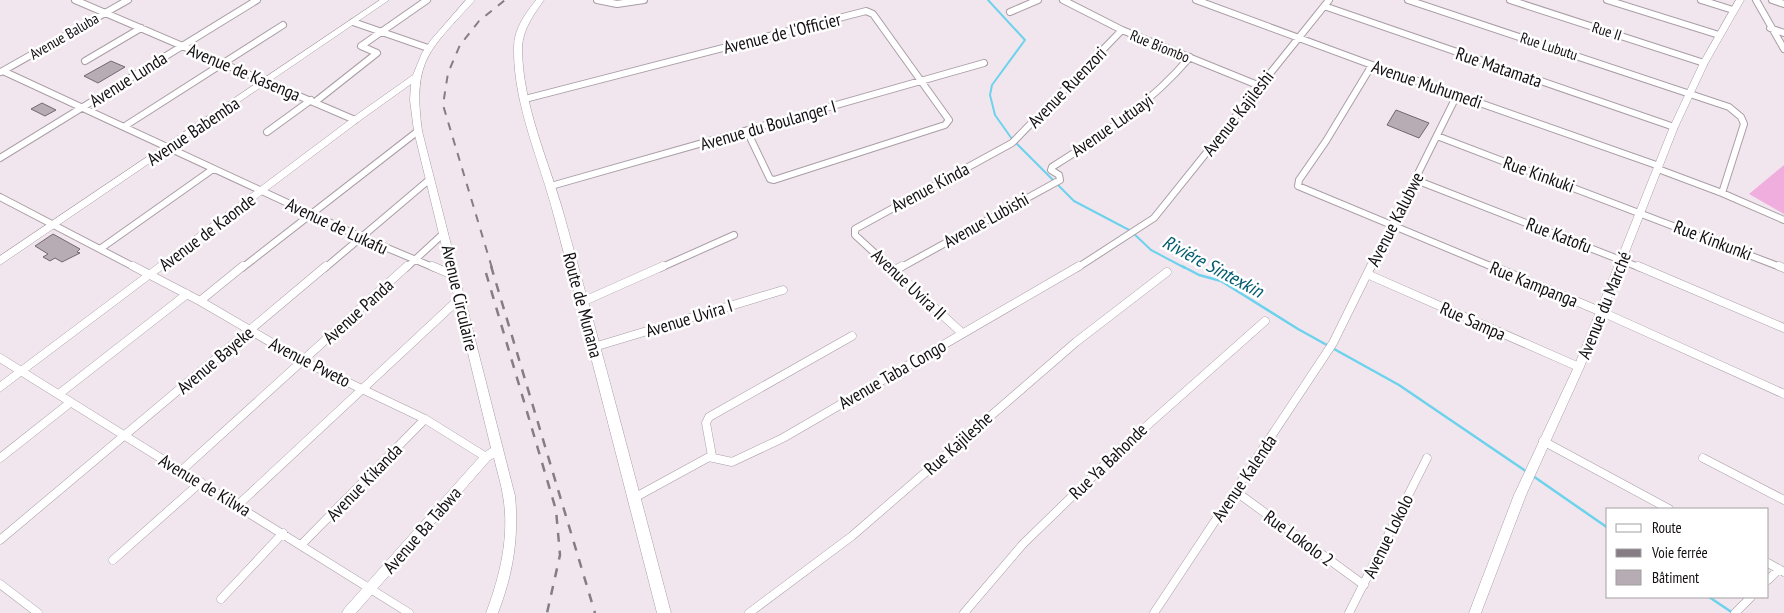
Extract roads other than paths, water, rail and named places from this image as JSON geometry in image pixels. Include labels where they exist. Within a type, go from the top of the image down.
[{"type":"main road","name":"Route de Munana","points":[[540,0],[526,21],[518,45],[519,66],[525,99],[551,186],[664,613]]},
{"type":"street","name":"Avenue de Kasenga","points":[[75,0],[85,2],[105,13],[225,62],[355,120]]},
{"type":"street","name":"Avenue Baluba","points":[[1,72],[128,0]]},
{"type":"street","name":"Avenue Lunda","points":[[0,158],[256,0]]},
{"type":"street","name":"Avenue Babemba","points":[[0,262],[385,0]]},
{"type":"street","points":[[268,132],[377,53],[361,46],[427,0]]},
{"type":"street","name":"Avenue Circulaire","points":[[471,0],[428,48],[415,77],[413,101],[418,132],[509,496],[512,528],[508,564],[492,613]]},
{"type":"street","points":[[597,0],[617,4],[644,0]]},
{"type":"street","points":[[1010,12],[1038,0]]},
{"type":"street","name":"Rue Biombo","points":[[1063,0],[1122,30],[1260,86]]},
{"type":"street","name":"Avenue Muhumedi","points":[[1196,0],[1659,167],[1784,220]]},
{"type":"street","name":"Avenue Kajileshi","points":[[1145,224],[1154,218],[1329,0]]},
{"type":"street","name":"Rue Lubutu","points":[[1408,0],[1690,93],[1728,108],[1740,116],[1744,124],[1722,193]]},
{"type":"street","name":"Rue II","points":[[1510,0],[1704,63]]},
{"type":"street","points":[[1607,0],[1719,35]]},
{"type":"street","points":[[1701,0],[1733,10]]},
{"type":"street","name":"Avenue du Marché","points":[[1475,613],[1499,545],[1543,441],[1579,367],[1623,260],[1674,127],[1704,63],[1740,0]]},
{"type":"street","points":[[1756,0],[1770,28],[1784,49]]},
{"type":"street","points":[[1772,0],[1784,4]]},
{"type":"street","name":"Rue Matamata","points":[[1324,6],[1674,127]]},
{"type":"street","name":"Avenue de l'Officier","points":[[525,99],[866,11],[873,14],[923,81],[949,120],[945,125],[779,180],[770,179],[747,131]]},
{"type":"street","points":[[353,22],[428,48]]},
{"type":"street","points":[[125,126],[283,25]]},
{"type":"street","points":[[85,61],[141,28]]},
{"type":"street","points":[[1770,28],[1784,32]]},
{"type":"street","name":"Avenue Ruenzori","points":[[1012,143],[1122,30]]},
{"type":"street","name":"Avenue Lutuayi","points":[[1052,166],[1132,115],[1170,81],[1190,57]]},
{"type":"street","name":"Avenue du Boulanger I","points":[[551,186],[984,63]]},
{"type":"street","name":"Rue Kampanga","points":[[1372,65],[1297,185],[1602,312],[1784,394]]},
{"type":"street","name":"Avenue de Lukafu","points":[[1,72],[125,126],[413,261],[455,276]]},
{"type":"street","name":"Avenue de Kaonde","points":[[0,388],[355,120],[415,77]]},
{"type":"street","name":"Avenue Kalubwe","points":[[1332,343],[1416,180],[1457,95]]},
{"type":"street","points":[[200,301],[310,213],[418,132]]},
{"type":"street","name":"Rue Kinkuki","points":[[1437,136],[1641,212]]},
{"type":"street","name":"Avenue Kinda","points":[[856,235],[855,229],[865,222],[1012,143]]},
{"type":"street","name":"Avenue Lubishi","points":[[896,270],[1060,180],[1061,178],[1051,170],[1052,166]]},
{"type":"street","points":[[100,250],[213,168]]},
{"type":"street","name":"Avenue Bayeke","points":[[0,540],[430,179]]},
{"type":"street","name":"Rue Katofu","points":[[1416,180],[1623,260],[1784,328]]},
{"type":"street","name":"Avenue Pweto","points":[[0,197],[187,294],[303,360],[425,419],[486,457]]},
{"type":"street","name":"Rue Kinkunki","points":[[1641,212],[1784,268]]},
{"type":"street","name":"Avenue Taba Congo","points":[[712,456],[730,463],[796,430],[962,333],[1061,278],[1145,224]]},
{"type":"street","name":"Avenue Panda","points":[[182,470],[444,233]]},
{"type":"street","points":[[582,302],[734,235]]},
{"type":"street","name":"Avenue Uvira II","points":[[856,235],[962,333]]},
{"type":"street","name":"Rue Kajileshe","points":[[749,613],[852,536],[1069,348],[1130,298],[1167,272]]},
{"type":"street","name":"Rue Sampa","points":[[1367,274],[1579,367]]},
{"type":"street","name":"Avenue Uvira I","points":[[594,346],[783,290]]},
{"type":"street","points":[[59,394],[187,294]]},
{"type":"street","points":[[238,505],[459,299]]},
{"type":"street","name":"Rue Ya Bahonde","points":[[964,613],[1023,544],[1110,459],[1167,406],[1265,321]]},
{"type":"street","points":[[634,498],[712,456],[706,423],[709,418],[852,336]]},
{"type":"street","name":"Avenue Kalenda","points":[[1154,613],[1260,456],[1332,343]]},
{"type":"street","name":"Avenue de Kilwa","points":[[0,358],[302,544],[369,590],[409,613]]},
{"type":"street","points":[[0,458],[71,402]]},
{"type":"street","name":"Avenue Kikanda","points":[[302,544],[425,419]]},
{"type":"street","points":[[1543,441],[1667,508]]},
{"type":"street","name":"Avenue Ba Tabwa","points":[[348,613],[486,457],[498,450]]},
{"type":"street","name":"Avenue Lokolo","points":[[1349,613],[1427,458]]},
{"type":"street","points":[[1703,458],[1784,500]]},
{"type":"street","points":[[113,560],[201,482]]},
{"type":"street","name":"Rue Lokolo 2","points":[[1235,491],[1364,585]]},
{"type":"street","points":[[221,599],[283,533]]},
{"type":"street","points":[[1769,564],[1781,571],[1769,579]]},
{"type":"street","points":[[0,584],[38,613]]},
{"type":"street","points":[[1735,613],[1750,598]]},
{"type":"waterway","name":"Riviére Sintexkin","points":[[988,0],[1025,40],[992,85],[990,95],[995,115],[1012,139],[1074,201],[1131,231],[1151,250],[1185,268]]},
{"type":"waterway","name":"Riviére Sintexkin","points":[[1182,266],[1199,275],[1221,281],[1298,329],[1399,385],[1527,472]]},
{"type":"waterway","name":"Riviére Sintexkin","points":[[1533,476],[1606,527]]},
{"type":"waterway","name":"Riviére Sintexkin","points":[[1710,598],[1733,613]]},
{"type":"railway","points":[[492,268],[443,105],[448,73],[460,45],[479,21],[505,0]]},
{"type":"railway","points":[[491,266],[595,613]]},
{"type":"railway","points":[[486,273],[556,510],[560,555],[547,613]]}]
